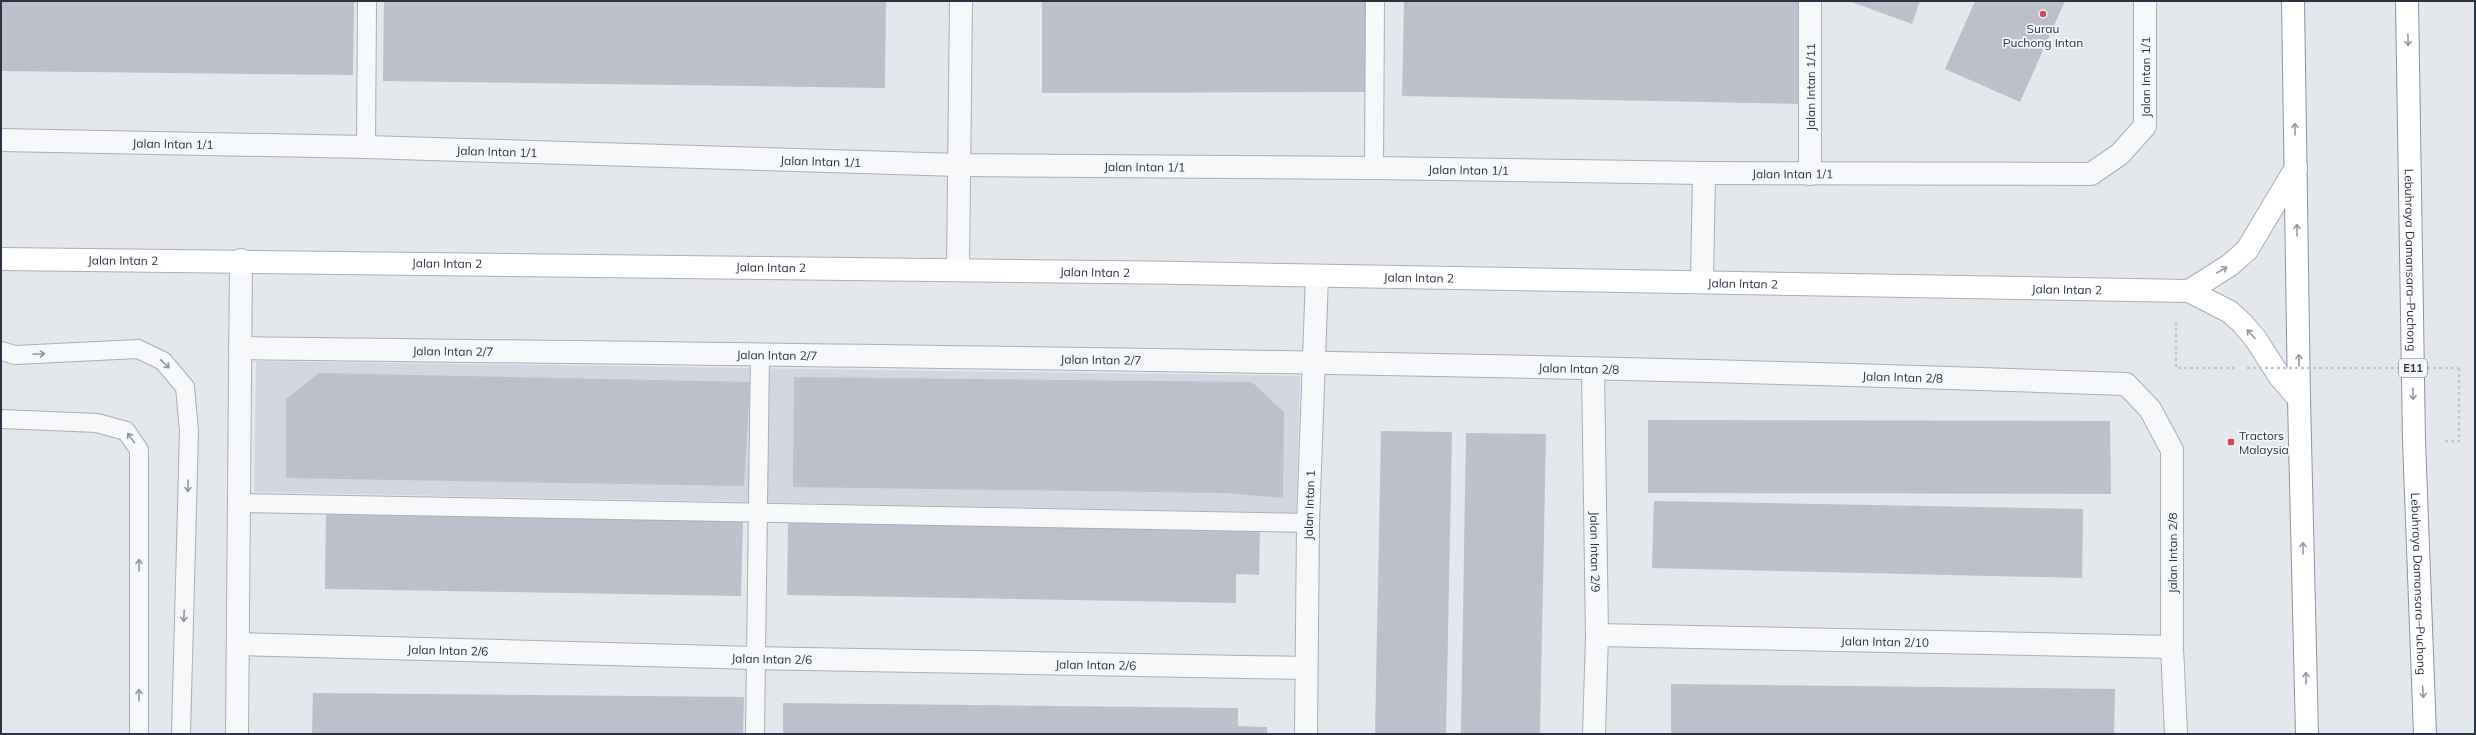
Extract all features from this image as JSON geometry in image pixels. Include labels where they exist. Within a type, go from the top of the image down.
[{"type":"main road","points":[[2293,1],[2299,399],[2307,734]]},
{"type":"main road","name":"Lebuhraya Damansara–Puchong","points":[[2407,1],[2414,441],[2425,734]]},
{"type":"main road","points":[[2189,291],[2230,265],[2247,250],[2296,168]]},
{"type":"main road","name":"Jalan Intan 2","points":[[1,259],[241,260],[958,270],[1702,281],[2189,291],[2230,312],[2242,323],[2255,338],[2280,377],[2299,399]]},
{"type":"street","points":[[958,270],[961,1]]},
{"type":"street","name":"Jalan Intan 1/11","points":[[1810,1],[1810,174]]},
{"type":"street","name":"Jalan Intan 1/1","points":[[1,140],[366,147],[959,165],[1374,168],[1810,174],[2091,174],[2120,154],[2145,126],[2145,1]]},
{"type":"street","points":[[1702,281],[1704,173]]},
{"type":"street","points":[[237,734],[241,260]]},
{"type":"street","name":"Jalan Intan 1","points":[[1306,734],[1308,523],[1317,276]]},
{"type":"street","name":"Jalan Intan 2/7","points":[[240,348],[1313,362]]},
{"type":"street","name":"Jalan Intan 2/8","points":[[1313,362],[1593,370],[1864,374],[2126,384],[2150,409],[2172,450],[2172,647],[2176,734]]},
{"type":"street","name":"Jalan Intan 2/9","points":[[1593,370],[1597,635],[1594,734]]},
{"type":"street","name":"Jalan Intan 2/10","points":[[1597,635],[2172,647]]},
{"type":"street","name":"Jalan Intan 2/6","points":[[238,644],[755,658],[1306,668]]},
{"type":"lane","points":[[366,147],[367,1]]},
{"type":"lane","points":[[1374,168],[1375,1]]},
{"type":"lane","points":[[1,351],[15,355],[138,350],[163,361],[185,387],[189,431],[181,734]]},
{"type":"lane","points":[[755,734],[760,354]]},
{"type":"lane","points":[[1,419],[97,423],[126,431],[139,450],[139,734]]},
{"type":"lane","points":[[238,503],[1308,523]]},
{"type":"path","points":[[2176,351],[2176,368],[2459,368],[2459,441]]},
{"type":"shaded area","points":[[256,361],[1300,376],[1296,513],[254,492]]},
{"type":"building","points":[[1,1],[354,1],[353,75],[1,71]]},
{"type":"building","points":[[384,1],[886,1],[885,88],[383,81]]},
{"type":"building","points":[[1042,1],[1370,1],[1370,92],[1042,93]]},
{"type":"building","points":[[1404,1],[1808,2],[1805,104],[1402,96]]},
{"type":"building","points":[[1849,1],[1920,1],[1912,24]]},
{"type":"building","points":[[1975,1],[2065,1],[2020,102],[1945,69]]},
{"type":"building","points":[[319,373],[750,382],[744,486],[286,478],[286,399]]},
{"type":"building","points":[[794,377],[1252,382],[1284,412],[1283,498],[1225,493],[793,487]]},
{"type":"building","points":[[1648,420],[2110,421],[2111,494],[1648,493]]},
{"type":"building","points":[[1381,431],[1452,432],[1446,734],[1375,734]]},
{"type":"building","points":[[1466,433],[1546,434],[1540,734],[1461,734]]},
{"type":"building","points":[[1654,501],[2083,509],[2082,578],[1652,568]]},
{"type":"building","points":[[326,514],[743,521],[741,596],[325,589]]},
{"type":"building","points":[[788,522],[1260,530],[1259,575],[1236,574],[1236,603],[787,595]]},
{"type":"building","points":[[1671,684],[2115,689],[2114,734],[1671,734]]},
{"type":"building","points":[[313,693],[744,697],[743,734],[312,734]]},
{"type":"building","points":[[783,703],[1238,708],[1238,726],[1267,727],[1267,734],[783,734]]},
{"type":"place","name":"Surau Puchong Intan","points":[[2043,14]]},
{"type":"place","name":"Tractors Malaysia","points":[[2231,442]]}]
